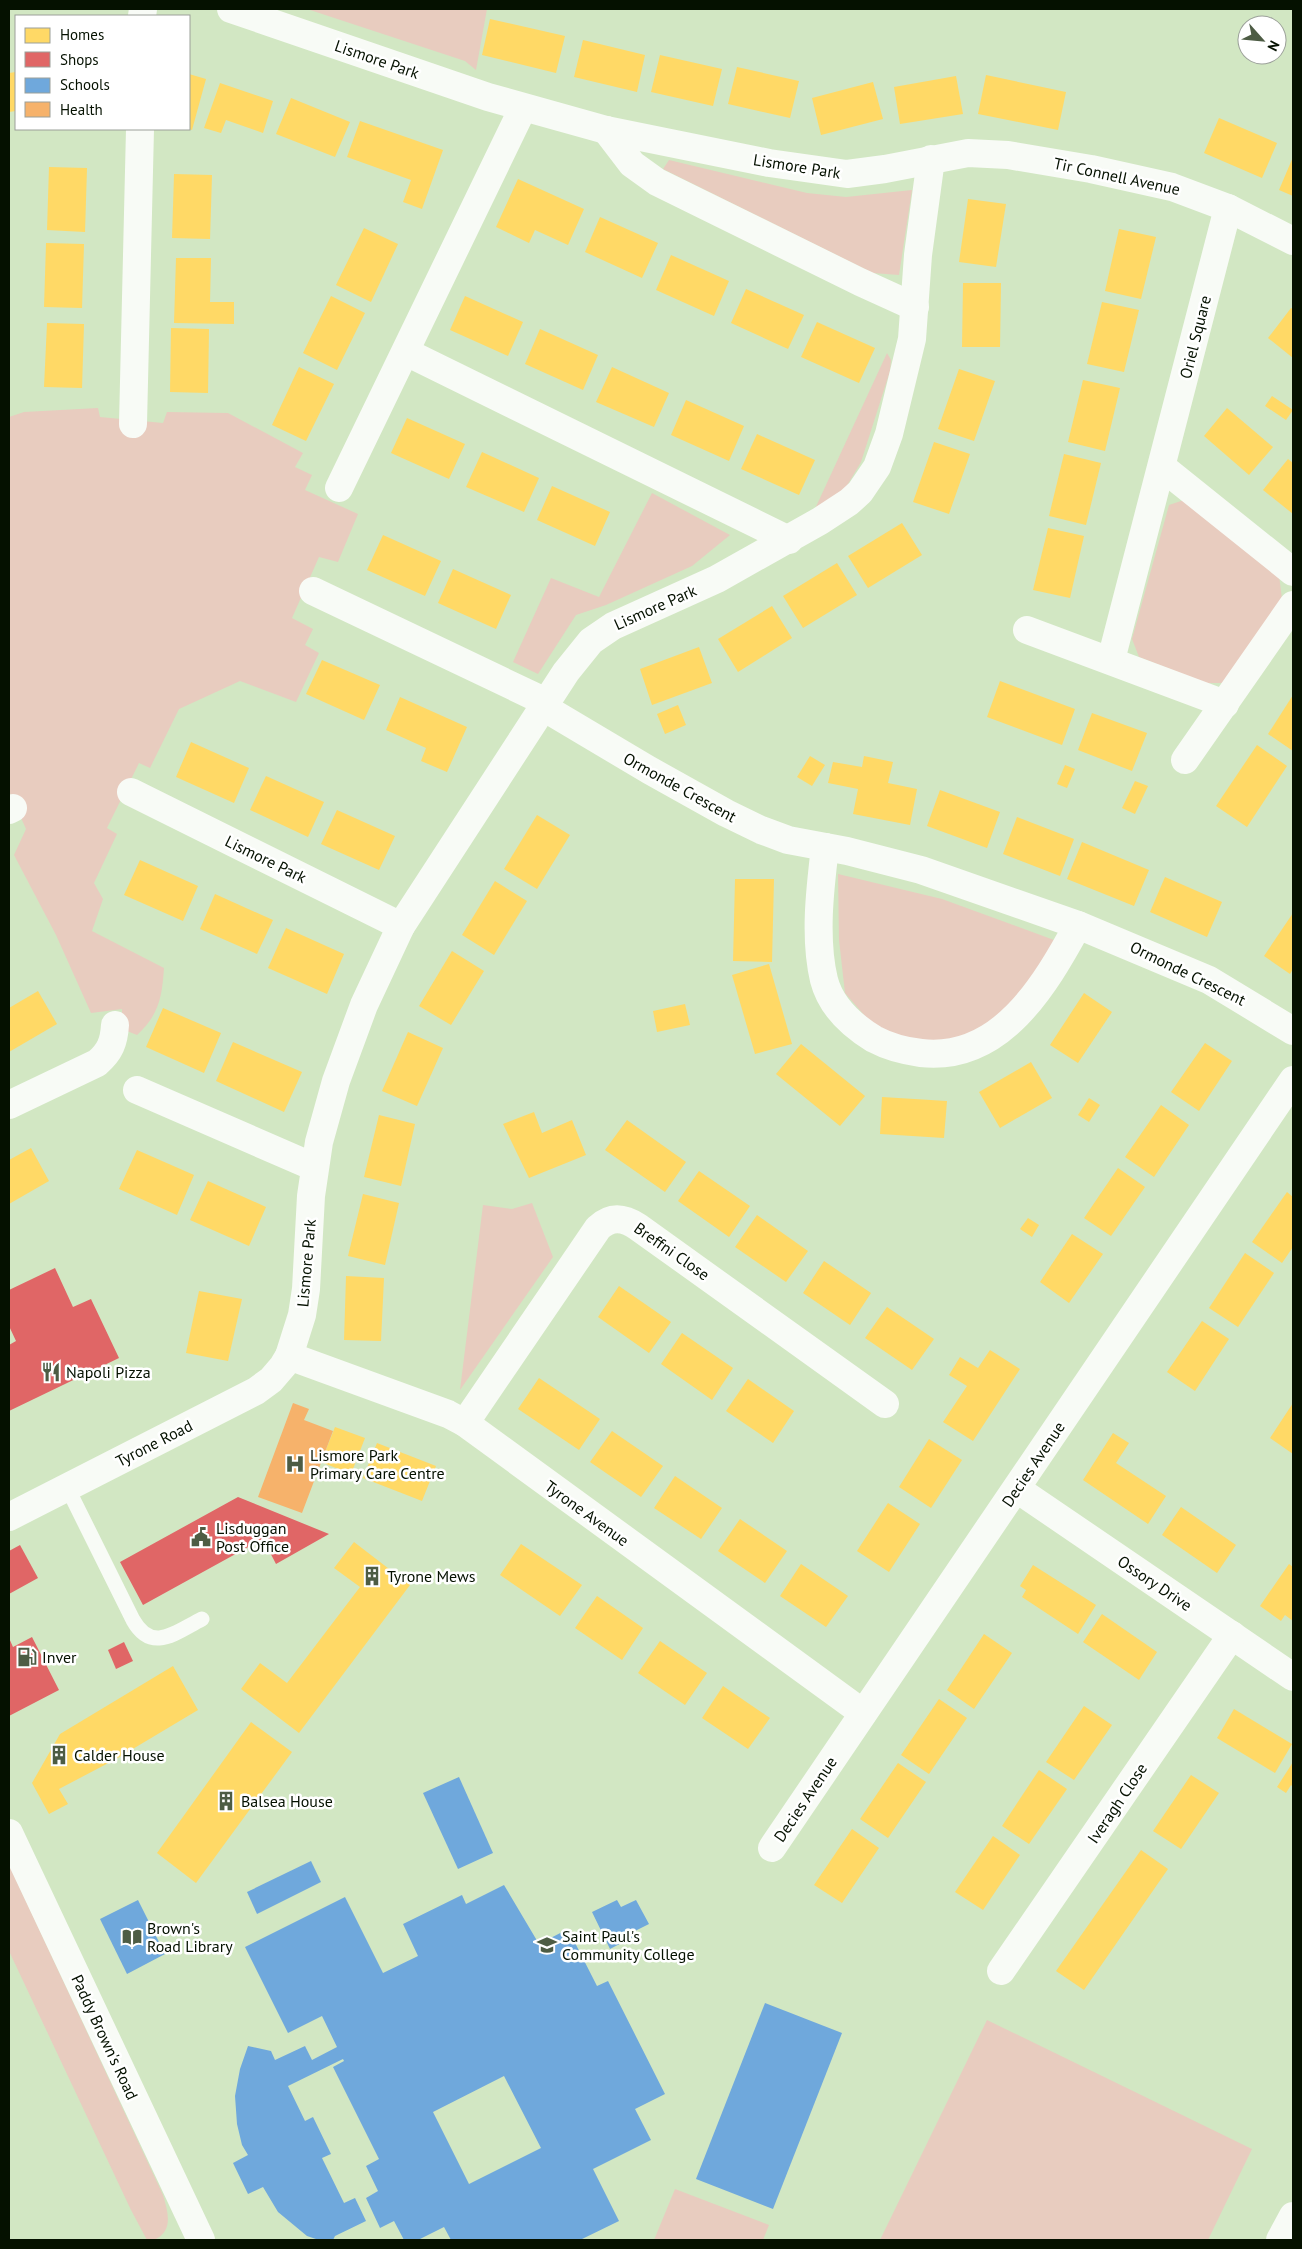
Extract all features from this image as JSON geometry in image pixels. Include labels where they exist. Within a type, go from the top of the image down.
[{"type":"street","name":"Lismore Park","points":[[231,9],[523,108],[606,130],[769,163],[836,174],[863,173],[931,159],[918,255],[915,307],[908,356],[889,434],[877,467],[860,492],[849,502],[789,540],[717,579],[601,633],[582,651],[544,705],[401,926],[345,1055],[327,1110],[314,1167],[306,1289],[302,1314],[289,1356]]},
{"type":"street","points":[[339,488],[523,108]]},
{"type":"street","points":[[133,424],[140,130]]},
{"type":"street","points":[[606,130],[632,164],[657,182],[915,307]]},
{"type":"street","name":"Tir Connell Avenue","points":[[931,159],[968,153],[1008,155],[1159,183],[1186,191],[1228,208],[1293,241]]},
{"type":"street","name":"Oriel Square","points":[[1111,660],[1228,208]]},
{"type":"street","points":[[406,352],[789,540]]},
{"type":"street","points":[[1162,467],[1293,572]]},
{"type":"street","points":[[313,591],[544,705]]},
{"type":"street","points":[[1185,760],[1293,605]]},
{"type":"street","points":[[1027,630],[1224,704]]},
{"type":"street","name":"Ormonde Crescent","points":[[544,705],[649,770],[744,823],[788,840],[921,870],[1078,925],[1209,980],[1293,1031]]},
{"type":"street","name":"Lismore Park","points":[[131,792],[401,926]]},
{"type":"street","points":[[825,847],[820,932],[824,981],[839,1011],[850,1022],[879,1042],[895,1048],[933,1054],[952,1053],[968,1049],[988,1038],[1007,1025],[1038,992],[1078,925]]},
{"type":"street","points":[[9,1105],[97,1063],[104,1057],[112,1045],[114,1025]]},
{"type":"street","name":"Decies Avenue","points":[[772,1848],[1293,1080]]},
{"type":"street","points":[[137,1090],[314,1167]]},
{"type":"street","name":"Breffni Close","points":[[465,1423],[592,1236],[604,1222],[616,1218],[624,1219],[638,1227],[885,1404]]},
{"type":"street","name":"Tyrone Avenue","points":[[289,1356],[448,1414],[465,1423],[863,1713]]},
{"type":"street","name":"Tyrone Road","points":[[9,1517],[256,1391],[278,1373],[289,1356]]},
{"type":"street","name":"Ossory Drive","points":[[1017,1489],[1293,1677]]},
{"type":"street","name":"Iveragh Close","points":[[1002,1971],[1232,1635]]},
{"type":"street","name":"Paddy Brown's Road","points":[[9,1833],[199,2240]]},
{"type":"street","points":[[1280,2240],[1293,2216]]},
{"type":"lane","points":[[67,1487],[133,1620],[143,1634],[153,1639],[166,1637],[202,1619]]},
{"type":"shaded area","points":[[307,9],[487,9],[476,70],[465,61]]},
{"type":"shaded area","points":[[669,160],[807,193],[846,197],[912,190],[899,275],[873,273],[663,169]]},
{"type":"shaded area","points":[[887,353],[891,360],[890,371],[861,462],[845,489],[814,511]]},
{"type":"shaded area","points":[[98,408],[100,417],[163,423],[167,412],[228,413],[303,453],[295,467],[312,475],[305,490],[358,514],[338,562],[319,557],[292,618],[313,629],[305,645],[319,653],[296,702],[240,681],[179,709],[150,768],[139,763],[107,828],[117,834],[94,883],[103,899],[92,931],[164,968],[162,988],[155,1013],[137,1035],[122,1029],[122,1009],[91,1013],[56,935],[14,855],[26,829],[9,791],[9,417],[24,412]]},
{"type":"shaded area","points":[[652,493],[730,535],[692,566],[606,605],[576,615],[538,674],[513,662],[551,578],[599,597]]},
{"type":"shaded area","points":[[1187,499],[1279,575],[1282,599],[1224,683],[1206,683],[1139,657],[1132,639],[1169,505]]},
{"type":"shaded area","points":[[838,874],[942,899],[1054,940],[1038,971],[1016,1001],[982,1030],[952,1046],[905,1042],[871,1023],[845,993],[839,940]]},
{"type":"shaded area","points":[[532,1203],[553,1257],[460,1390],[483,1205],[512,1209]]},
{"type":"shaded area","points":[[9,1865],[163,2195],[168,2214],[167,2226],[165,2232],[154,2240],[147,2240],[131,2210],[9,1951]]},
{"type":"shaded area","points":[[987,2020],[1252,2149],[1208,2240],[880,2240]]},
{"type":"shaded area","points":[[675,2189],[769,2225],[763,2240],[654,2240]]},
{"type":"building: Homes","points":[[490,19],[565,36],[556,73],[482,55]]},
{"type":"building: Homes","points":[[583,40],[645,55],[637,92],[574,77]]},
{"type":"building: Homes","points":[[660,55],[722,69],[713,106],[651,92]]},
{"type":"building: Homes","points":[[737,67],[799,81],[790,118],[728,104]]},
{"type":"building: Homes","points":[[15,72],[15,111],[9,112],[9,73]]},
{"type":"building: Homes","points":[[190,74],[206,79],[192,130],[190,129]]},
{"type":"building: Homes","points":[[986,75],[1066,92],[1058,130],[978,114]]},
{"type":"building: Homes","points":[[956,76],[963,114],[900,124],[894,87]]},
{"type":"building: Homes","points":[[873,82],[883,119],[821,135],[812,98]]},
{"type":"building: Homes","points":[[220,83],[273,101],[263,133],[226,120],[221,133],[204,128]]},
{"type":"building: Homes","points":[[291,98],[350,122],[335,157],[276,134]]},
{"type":"building: Homes","points":[[1219,118],[1277,143],[1262,178],[1204,153]]},
{"type":"building: Homes","points":[[360,121],[443,150],[422,209],[403,202],[411,180],[347,157]]},
{"type":"building: Homes","points":[[1293,157],[1293,196],[1279,190]]},
{"type":"building: Homes","points":[[49,167],[87,168],[85,232],[47,230]]},
{"type":"building: Homes","points":[[174,174],[212,175],[210,239],[172,238]]},
{"type":"building: Homes","points":[[518,179],[584,209],[568,245],[535,230],[529,243],[496,227]]},
{"type":"building: Homes","points":[[968,199],[1006,204],[996,267],[959,262]]},
{"type":"building: Homes","points":[[600,217],[658,243],[642,278],[585,252]]},
{"type":"building: Homes","points":[[364,228],[398,244],[371,302],[336,285]]},
{"type":"building: Homes","points":[[1119,229],[1156,237],[1141,299],[1105,291]]},
{"type":"building: Homes","points":[[46,243],[84,244],[82,308],[44,307]]},
{"type":"building: Homes","points":[[671,255],[729,281],[714,316],[656,290]]},
{"type":"building: Homes","points":[[176,258],[211,258],[210,302],[234,302],[234,324],[174,323]]},
{"type":"building: Homes","points":[[963,283],[1001,283],[1000,347],[962,347]]},
{"type":"building: Homes","points":[[746,289],[804,315],[788,349],[731,323]]},
{"type":"building: Homes","points":[[331,296],[365,313],[337,370],[303,353]]},
{"type":"building: Homes","points":[[465,296],[523,322],[508,356],[450,330]]},
{"type":"building: Homes","points":[[1102,302],[1139,310],[1124,372],[1087,364]]},
{"type":"building: Homes","points":[[1291,308],[1293,309],[1293,358],[1268,338]]},
{"type":"building: Homes","points":[[817,322],[875,348],[859,383],[801,357]]},
{"type":"building: Homes","points":[[47,323],[84,324],[82,388],[44,387]]},
{"type":"building: Homes","points":[[171,328],[209,329],[208,393],[170,392]]},
{"type":"building: Homes","points":[[540,329],[598,355],[583,390],[525,364]]},
{"type":"building: Homes","points":[[299,367],[334,384],[306,441],[272,425]]},
{"type":"building: Homes","points":[[612,367],[669,393],[654,427],[596,402]]},
{"type":"building: Homes","points":[[959,369],[995,381],[974,441],[938,429]]},
{"type":"building: Homes","points":[[1083,380],[1120,388],[1105,451],[1068,442]]},
{"type":"building: Homes","points":[[1272,396],[1293,410],[1286,420],[1265,406]]},
{"type":"building: Homes","points":[[686,400],[744,426],[729,461],[671,435]]},
{"type":"building: Homes","points":[[1227,408],[1273,447],[1249,475],[1204,436]]},
{"type":"building: Homes","points":[[407,418],[465,444],[449,479],[391,453]]},
{"type":"building: Homes","points":[[757,434],[815,460],[799,495],[741,469]]},
{"type":"building: Homes","points":[[934,442],[970,454],[949,514],[913,502]]},
{"type":"building: Homes","points":[[482,452],[539,478],[524,512],[466,487]]},
{"type":"building: Homes","points":[[1064,454],[1101,463],[1086,525],[1049,516]]},
{"type":"building: Homes","points":[[1288,459],[1293,463],[1293,514],[1263,490]]},
{"type":"building: Homes","points":[[552,486],[610,512],[595,546],[537,520]]},
{"type":"building: Homes","points":[[902,523],[922,555],[868,588],[848,556]]},
{"type":"building: Homes","points":[[1048,528],[1084,536],[1070,598],[1033,590]]},
{"type":"building: Homes","points":[[383,535],[441,561],[425,596],[367,570]]},
{"type":"building: Homes","points":[[837,563],[857,595],[803,628],[783,596]]},
{"type":"building: Homes","points":[[453,569],[511,595],[496,629],[438,603]]},
{"type":"building: Homes","points":[[772,606],[792,638],[738,672],[718,639]]},
{"type":"building: Homes","points":[[699,647],[712,683],[652,705],[640,669]]},
{"type":"building: Homes","points":[[322,660],[380,685],[364,720],[306,694]]},
{"type":"building: Homes","points":[[1000,681],[1075,709],[1062,745],[987,717]]},
{"type":"building: Homes","points":[[1293,695],[1293,751],[1268,734]]},
{"type":"building: Homes","points":[[400,697],[467,727],[447,772],[421,761],[426,748],[386,730]]},
{"type":"building: Homes","points":[[678,705],[686,725],[665,734],[657,714]]},
{"type":"building: Homes","points":[[1092,713],[1147,733],[1132,771],[1078,750]]},
{"type":"building: Homes","points":[[191,742],[249,768],[234,803],[176,777]]},
{"type":"building: Homes","points":[[1257,745],[1287,766],[1247,827],[1216,806]]},
{"type":"building: Homes","points":[[810,756],[825,765],[812,786],[797,777]]},
{"type":"building: Homes","points":[[864,756],[893,762],[888,783],[917,789],[910,825],[853,814],[858,789],[828,783],[833,762],[862,767]]},
{"type":"building: Homes","points":[[1065,765],[1075,769],[1067,788],[1057,784]]},
{"type":"building: Homes","points":[[266,776],[324,802],[308,837],[250,810]]},
{"type":"building: Homes","points":[[1135,781],[1148,786],[1135,814],[1122,808]]},
{"type":"building: Homes","points":[[940,790],[1000,812],[987,848],[927,826]]},
{"type":"building: Homes","points":[[337,810],[395,836],[379,870],[321,844]]},
{"type":"building: Homes","points":[[537,815],[570,835],[537,889],[504,869]]},
{"type":"building: Homes","points":[[1017,817],[1074,839],[1060,876],[1003,854]]},
{"type":"building: Homes","points":[[1082,842],[1149,870],[1134,906],[1067,879]]},
{"type":"building: Homes","points":[[140,860],[198,886],[183,921],[124,895]]},
{"type":"building: Homes","points":[[1165,877],[1222,902],[1207,937],[1150,912]]},
{"type":"building: Homes","points":[[735,879],[774,879],[772,962],[733,961]]},
{"type":"building: Homes","points":[[495,881],[527,901],[494,955],[462,935]]},
{"type":"building: Homes","points":[[215,894],[273,920],[257,954],[200,929]]},
{"type":"building: Homes","points":[[1293,913],[1293,969],[1290,974],[1264,956]]},
{"type":"building: Homes","points":[[286,928],[344,954],[327,994],[268,968]]},
{"type":"building: Homes","points":[[452,951],[484,971],[451,1025],[419,1006]]},
{"type":"building: Homes","points":[[769,964],[792,1044],[755,1054],[732,975]]},
{"type":"building: Homes","points":[[38,991],[57,1024],[9,1052],[9,1008]]},
{"type":"building: Homes","points":[[1084,993],[1112,1012],[1078,1063],[1050,1045]]},
{"type":"building: Homes","points":[[685,1004],[690,1025],[657,1032],[653,1011]]},
{"type":"building: Homes","points":[[163,1008],[221,1033],[204,1073],[146,1047]]},
{"type":"building: Homes","points":[[408,1032],[443,1048],[417,1106],[382,1091]]},
{"type":"building: Homes","points":[[233,1042],[302,1072],[284,1112],[216,1081]]},
{"type":"building: Homes","points":[[1205,1043],[1232,1061],[1199,1111],[1171,1092]]},
{"type":"building: Homes","points":[[801,1044],[865,1096],[840,1126],[776,1074]]},
{"type":"building: Homes","points":[[1031,1062],[1052,1098],[1000,1128],[979,1092]]},
{"type":"building: Homes","points":[[882,1097],[947,1101],[944,1138],[880,1134]]},
{"type":"building: Homes","points":[[1089,1098],[1100,1105],[1089,1122],[1078,1115]]},
{"type":"building: Homes","points":[[1161,1105],[1189,1125],[1154,1177],[1125,1157]]},
{"type":"building: Homes","points":[[534,1112],[542,1133],[572,1120],[586,1155],[529,1178],[503,1124]]},
{"type":"building: Homes","points":[[379,1115],[415,1124],[401,1186],[364,1177]]},
{"type":"building: Homes","points":[[627,1120],[686,1162],[665,1192],[605,1150]]},
{"type":"building: Homes","points":[[31,1148],[49,1181],[9,1204],[9,1160]]},
{"type":"building: Homes","points":[[137,1150],[194,1175],[177,1215],[119,1189]]},
{"type":"building: Homes","points":[[1118,1168],[1145,1187],[1111,1236],[1084,1218]]},
{"type":"building: Homes","points":[[699,1171],[750,1206],[729,1237],[678,1201]]},
{"type":"building: Homes","points":[[208,1181],[266,1207],[249,1246],[190,1220]]},
{"type":"building: Homes","points":[[1287,1192],[1293,1197],[1293,1247],[1282,1263],[1252,1242]]},
{"type":"building: Homes","points":[[363,1194],[399,1203],[385,1265],[348,1256]]},
{"type":"building: Homes","points":[[757,1215],[808,1251],[786,1282],[735,1247]]},
{"type":"building: Homes","points":[[1028,1218],[1039,1225],[1032,1237],[1020,1229]]},
{"type":"building: Homes","points":[[1072,1234],[1103,1254],[1069,1303],[1040,1282]]},
{"type":"building: Homes","points":[[1245,1253],[1274,1273],[1238,1327],[1209,1308]]},
{"type":"building: Homes","points":[[824,1261],[871,1293],[850,1325],[803,1293]]},
{"type":"building: Homes","points":[[346,1276],[384,1278],[381,1341],[344,1340]]},
{"type":"building: Homes","points":[[619,1286],[671,1322],[649,1353],[598,1317]]},
{"type":"building: Homes","points":[[199,1291],[242,1299],[228,1361],[186,1353]]},
{"type":"building: Homes","points":[[887,1307],[934,1339],[912,1370],[865,1338]]},
{"type":"building: Homes","points":[[1202,1321],[1229,1339],[1195,1391],[1167,1372]]},
{"type":"building: Homes","points":[[682,1333],[733,1368],[712,1400],[661,1364]]},
{"type":"building: Homes","points":[[990,1350],[1020,1369],[973,1441],[943,1422],[967,1386],[949,1375],[960,1357],[978,1368]]},
{"type":"building: Homes","points":[[539,1378],[600,1419],[579,1450],[518,1409]]},
{"type":"building: Homes","points":[[748,1379],[794,1411],[773,1443],[726,1411]]},
{"type":"building: Homes","points":[[1293,1403],[1293,1454],[1270,1438]]},
{"type":"building: Homes","points":[[335,1427],[365,1438],[351,1474],[321,1462]]},
{"type":"building: Homes","points":[[612,1431],[663,1466],[641,1497],[590,1462]]},
{"type":"building: Homes","points":[[1113,1433],[1129,1443],[1116,1463],[1166,1496],[1148,1524],[1083,1480]]},
{"type":"building: Homes","points":[[929,1439],[962,1460],[931,1508],[899,1487]]},
{"type":"building: Homes","points":[[377,1443],[436,1466],[422,1501],[363,1478]]},
{"type":"building: Homes","points":[[675,1476],[722,1508],[701,1539],[654,1508]]},
{"type":"building: Homes","points":[[888,1503],[920,1524],[889,1572],[857,1551]]},
{"type":"building: Homes","points":[[1181,1507],[1236,1545],[1217,1573],[1162,1535]]},
{"type":"building: Homes","points":[[740,1519],[787,1551],[765,1583],[718,1551]]},
{"type":"building: Homes","points":[[354,1542],[410,1585],[299,1733],[241,1689],[260,1663],[287,1683],[360,1587],[334,1568]]},
{"type":"building: Homes","points":[[521,1544],[582,1585],[560,1616],[500,1575]]},
{"type":"building: Homes","points":[[801,1564],[848,1596],[826,1627],[780,1596]]},
{"type":"building: Homes","points":[[1289,1564],[1293,1567],[1293,1621],[1285,1615],[1281,1621],[1260,1606]]},
{"type":"building: Homes","points":[[1033,1565],[1096,1605],[1078,1634],[1022,1597],[1026,1590],[1020,1586]]},
{"type":"building: Homes","points":[[597,1596],[643,1628],[622,1660],[575,1628]]},
{"type":"building: Homes","points":[[1102,1614],[1157,1652],[1139,1680],[1083,1642]]},
{"type":"building: Homes","points":[[984,1634],[1012,1653],[974,1709],[947,1690]]},
{"type":"building: Homes","points":[[660,1641],[707,1673],[685,1705],[638,1673]]},
{"type":"building: Homes","points":[[173,1666],[198,1710],[116,1759],[59,1789],[68,1804],[49,1814],[32,1783],[60,1734]]},
{"type":"building: Homes","points":[[723,1686],[770,1718],[748,1749],[702,1718]]},
{"type":"building: Homes","points":[[939,1699],[967,1718],[929,1774],[901,1755]]},
{"type":"building: Homes","points":[[1084,1706],[1112,1725],[1074,1780],[1046,1762]]},
{"type":"building: Homes","points":[[1234,1709],[1292,1744],[1275,1773],[1217,1738]]},
{"type":"building: Homes","points":[[251,1722],[292,1752],[196,1883],[157,1853]]},
{"type":"building: Homes","points":[[1293,1762],[1293,1787],[1291,1785],[1286,1793],[1277,1787]]},
{"type":"building: Homes","points":[[898,1763],[926,1782],[888,1838],[860,1819]]},
{"type":"building: Homes","points":[[1039,1770],[1067,1789],[1029,1844],[1002,1826]]},
{"type":"building: Homes","points":[[1191,1775],[1219,1793],[1181,1849],[1153,1831]]},
{"type":"building: Homes","points":[[852,1829],[879,1848],[842,1903],[814,1885]]},
{"type":"building: Homes","points":[[993,1836],[1020,1855],[983,1910],[955,1892]]},
{"type":"building: Homes","points":[[1141,1850],[1168,1869],[1084,1990],[1056,1971]]},
{"type":"building: Shops","points":[[55,1268],[73,1307],[91,1299],[119,1358],[9,1411],[9,1345],[16,1341],[9,1326],[9,1290]]},
{"type":"building: Shops","points":[[238,1497],[329,1534],[276,1564],[263,1539],[143,1605],[120,1562]]},
{"type":"building: Shops","points":[[20,1545],[38,1578],[9,1594],[9,1551]]},
{"type":"building: Shops","points":[[32,1637],[59,1690],[9,1716],[9,1638],[13,1647]]},
{"type":"building: Shops","points":[[124,1642],[133,1661],[116,1669],[108,1650]]},
{"type":"building: Schools","points":[[459,1777],[493,1853],[458,1869],[423,1793]]},
{"type":"building: Schools","points":[[311,1861],[321,1882],[257,1914],[247,1892]]},
{"type":"building: Schools","points":[[504,1885],[539,1944],[568,1929],[597,1986],[608,1981],[665,2094],[635,2109],[651,2140],[593,2169],[619,2221],[580,2240],[451,2240],[444,2227],[418,2240],[404,2240],[394,2221],[380,2228],[366,2198],[378,2191],[366,2166],[379,2159],[333,2067],[344,2061],[343,2059],[288,2086],[305,2121],[313,2117],[331,2154],[322,2158],[344,2203],[355,2198],[366,2221],[335,2236],[333,2240],[319,2240],[307,2236],[278,2212],[263,2187],[248,2194],[233,2163],[248,2155],[242,2145],[237,2124],[235,2096],[240,2069],[248,2046],[271,2051],[275,2060],[305,2046],[312,2060],[337,2047],[322,2016],[288,2033],[245,1947],[345,1897],[383,1973],[418,1956],[403,1924],[462,1895],[466,1904]],"holes":[[[504,2076],[541,2148],[469,2184],[433,2112]]]},
{"type":"building: Schools","name":"Brown's Road Library","points":[[138,1900],[165,1954],[127,1974],[100,1919]]},
{"type":"building: Schools","points":[[617,1900],[621,1907],[636,1900],[649,1924],[633,1932],[635,1936],[610,1949],[592,1912]]},
{"type":"building: Schools","points":[[765,2003],[842,2033],[773,2209],[696,2179]]},
{"type":"building: Health","name":"Lismore Park Primary Care Centre","points":[[293,1403],[309,1409],[304,1420],[333,1431],[302,1513],[258,1497]]},
{"type":"place","name":"Napoli Pizza","points":[[51,1372]]},
{"type":"place","name":"Lismore Park Primary Care Centre","points":[[295,1464]]},
{"type":"place","name":"Lisduggan Post Office","points":[[201,1537]]},
{"type":"place","name":"Tyrone Mews","points":[[372,1576]]},
{"type":"place","name":"Inver","points":[[27,1657]]},
{"type":"place","name":"Calder House","points":[[59,1755]]},
{"type":"place","name":"Balsea House","points":[[226,1801]]},
{"type":"place","name":"Brown's Road Library","points":[[132,1937]]},
{"type":"place","name":"Saint Paul's Community College","points":[[547,1945]]}]
